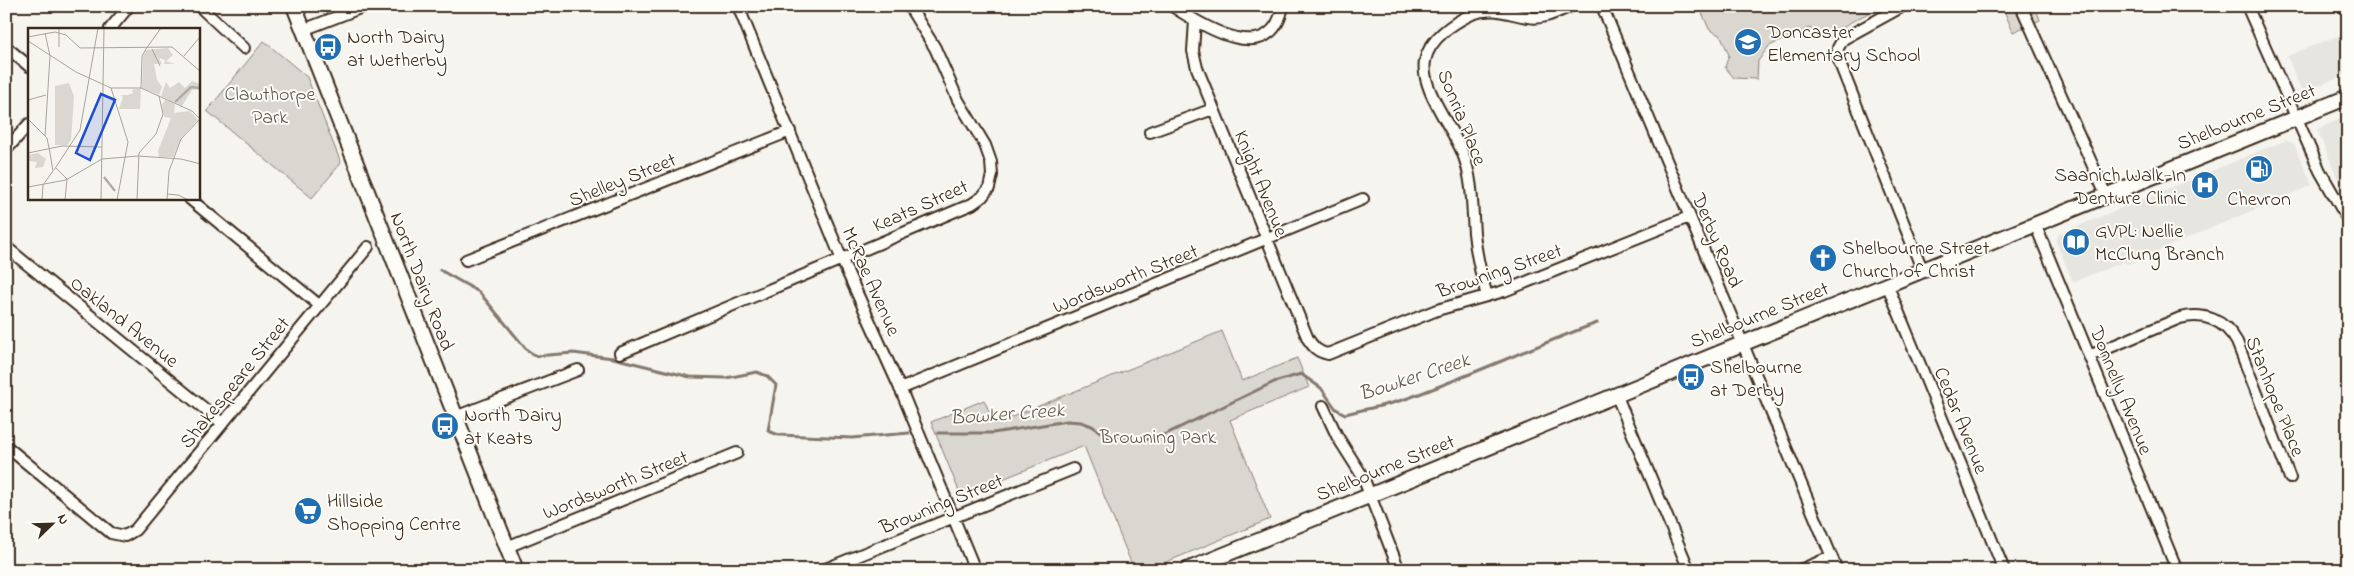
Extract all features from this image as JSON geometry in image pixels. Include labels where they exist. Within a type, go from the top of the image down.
[{"type":"main road","name":"North Dairy Road","points":[[294,6],[516,570]]},
{"type":"main road","name":"Shelbourne Street","points":[[1186,570],[2348,96]]},
{"type":"street","points":[[111,28],[129,6]]},
{"type":"street","points":[[198,6],[244,48]]},
{"type":"street","points":[[303,30],[365,6]]},
{"type":"street","name":"McRae Avenue","points":[[738,6],[842,260],[900,389],[974,570]]},
{"type":"street","name":"Keats Street","points":[[620,353],[972,204],[986,193],[991,182],[992,168],[984,145],[958,100],[935,48],[909,6]]},
{"type":"street","points":[[1172,6],[1195,20],[1236,39],[1248,41],[1261,38],[1271,30],[1278,20],[1283,6]]},
{"type":"street","name":"Sonria Place","points":[[1487,296],[1477,258],[1469,176],[1460,146],[1426,82],[1424,68],[1427,53],[1438,37],[1480,9],[1535,17],[1552,15],[1571,6]]},
{"type":"street","name":"Derby Road","points":[[1602,6],[1837,570]]},
{"type":"street","points":[[1903,6],[1851,33],[1843,39],[1838,48],[1842,69],[1922,269]]},
{"type":"street","points":[[2021,6],[2106,195]]},
{"type":"street","points":[[2247,6],[2320,171],[2348,220]]},
{"type":"street","name":"Knight Avenue","points":[[1195,20],[1194,60],[1308,339],[1314,348],[1321,352]]},
{"type":"street","points":[[6,47],[28,65]]},
{"type":"street","points":[[1150,132],[1213,109]]},
{"type":"street","points":[[6,150],[28,125]]},
{"type":"street","name":"Shelley Street","points":[[466,260],[790,131]]},
{"type":"street","name":"Wordsworth Street","points":[[900,389],[1363,199]]},
{"type":"street","points":[[191,200],[319,305]]},
{"type":"street","name":"Browning Street","points":[[1321,352],[1328,354],[1437,310],[1487,296],[1689,217]]},
{"type":"street","name":"Donnelly Avenue","points":[[2034,224],[2177,570]]},
{"type":"street","name":"Oakland Avenue","points":[[6,247],[222,423]]},
{"type":"street","name":"Shakespeare Street","points":[[6,446],[111,533],[125,536],[135,530],[368,247]]},
{"type":"street","name":"Cedar Avenue","points":[[1887,284],[2004,570]]},
{"type":"street","name":"Stanhope Place","points":[[2089,356],[2180,318],[2196,315],[2219,322],[2230,330],[2237,342],[2290,478]]},
{"type":"street","points":[[455,416],[578,370]]},
{"type":"street","points":[[1616,394],[1689,570]]},
{"type":"street","points":[[1323,406],[1336,436],[1363,477],[1399,570]]},
{"type":"street","name":"Wordsworth Street","points":[[507,547],[737,453]]},
{"type":"street","name":"Browning Street","points":[[823,570],[1073,469]]},
{"type":"street","points":[[1800,570],[1832,557]]},
{"type":"shaded area","points":[[2348,32],[2348,74],[2302,92],[2287,56]]},
{"type":"shaded area","points":[[2348,116],[2348,204],[2317,129]]},
{"type":"shaded area","points":[[2286,140],[2294,144],[2312,185],[2127,264],[2125,261],[2073,282],[2056,242],[2059,234]]},
{"type":"green space","name":"Doncaster Elementary School","points":[[1699,6],[1882,6],[1851,22],[1832,37],[1819,38],[1810,28],[1769,46],[1758,61],[1757,79],[1734,78],[1725,67],[1729,55],[1721,36],[1709,29]]},
{"type":"green space","points":[[2002,6],[2035,6],[2040,20],[2013,32]]},
{"type":"green space","name":"Clawthorpe Park","points":[[264,41],[307,77],[341,163],[312,198],[207,111]]},
{"type":"green space","name":"Browning Park","points":[[1222,331],[1242,381],[1297,358],[1309,387],[1230,420],[1270,519],[1147,570],[1134,570],[1084,446],[961,496],[931,422],[984,400],[995,424]]},
{"type":"waterway","name":"Bowker Creek","points":[[440,270],[479,292],[527,350],[536,356],[573,353],[613,358],[690,377],[726,378],[757,372],[767,376],[776,385],[768,431],[779,435],[852,438],[909,433]]},
{"type":"waterway","name":"Bowker Creek","points":[[938,433],[993,433],[1067,421],[1081,422],[1092,426],[1109,438],[1141,441],[1166,434],[1274,382],[1301,374],[1321,388],[1336,409],[1345,414],[1403,400],[1597,323]]},
{"type":"place","name":"Doncaster Elementary School","points":[[1748,42]]},
{"type":"place","name":"North Dairy at Wetherby","points":[[328,47]]},
{"type":"place","name":"Chevron","points":[[2259,169]]},
{"type":"place","name":"Saanich Walk-In Denture Clinic","points":[[2205,185]]},
{"type":"place","name":"GVPL: Nellie McClung Branch","points":[[2076,242]]},
{"type":"place","name":"Shelbourne Street Church of Christ","points":[[1823,258]]},
{"type":"place","name":"Shelbourne at Derby","points":[[1691,377]]},
{"type":"place","name":"North Dairy at Keats","points":[[445,426]]},
{"type":"place","name":"Hillside Shopping Centre","points":[[308,511]]}]
